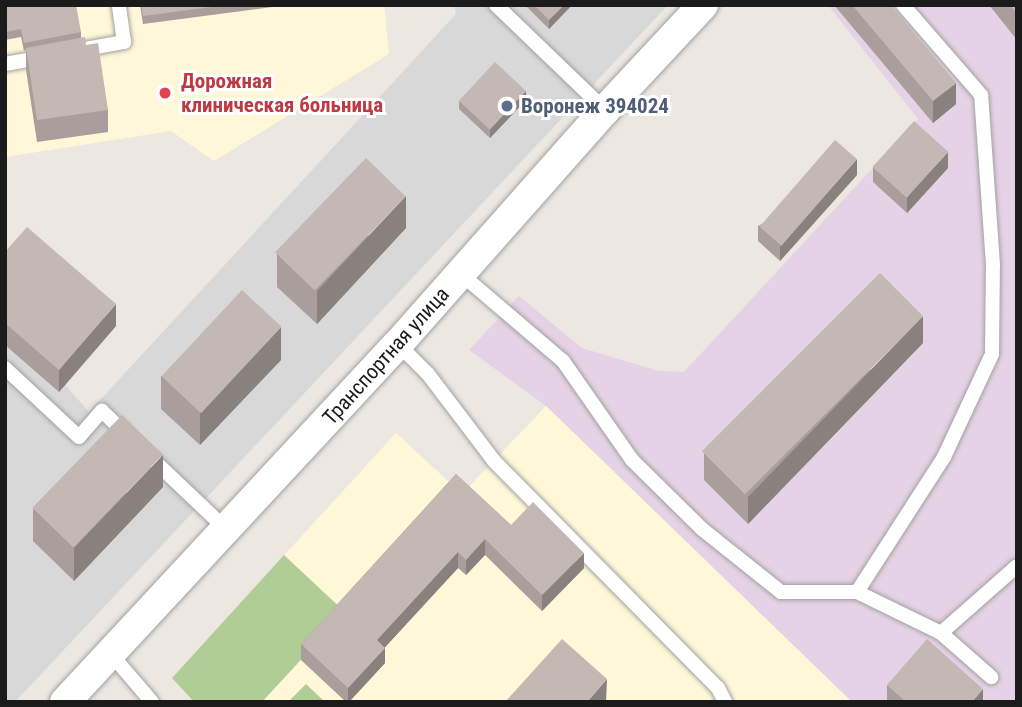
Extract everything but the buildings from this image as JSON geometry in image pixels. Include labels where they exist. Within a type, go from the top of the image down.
[{"type":"street","name":"Транспортная улица","points":[[65,702],[398,344],[605,110],[703,5]]},
{"type":"lane","points":[[5,64],[124,42],[119,5]]},
{"type":"lane","points":[[496,5],[605,110]]},
{"type":"lane","points":[[857,592],[944,457],[992,355],[992,265],[981,95],[903,5]]},
{"type":"lane","points":[[461,274],[563,361],[632,460],[702,529],[781,592],[857,592],[942,633],[991,677]]},
{"type":"lane","points":[[398,344],[428,374],[494,461],[718,688],[726,702]]},
{"type":"lane","points":[[5,368],[79,437],[102,411],[227,530]]},
{"type":"lane","points":[[942,633],[1017,566]]},
{"type":"lane","points":[[111,654],[152,702]]},
{"type":"shaded area","name":"Дорожная клиническая больница","points":[[5,5],[384,5],[389,54],[214,161],[171,131],[5,157]]},
{"type":"shaded area","points":[[454,5],[668,5],[15,702],[5,702],[5,316],[89,412],[456,14]]},
{"type":"shaded area","points":[[828,5],[1017,5],[1017,702],[852,702],[546,406],[469,350],[519,296],[582,348],[659,371],[684,372],[918,119]]},
{"type":"shaded area","points":[[546,406],[852,702],[194,702],[172,678],[396,433],[462,494]]},
{"type":"green space","points":[[284,555],[345,612],[262,702],[194,702],[172,678]]},
{"type":"green space","points":[[306,684],[325,702],[288,702]]},
{"type":"place","name":"Дорожная клиническая больница","points":[[165,93]]},
{"type":"place","name":"Воронеж 394024","points":[[507,106]]}]
